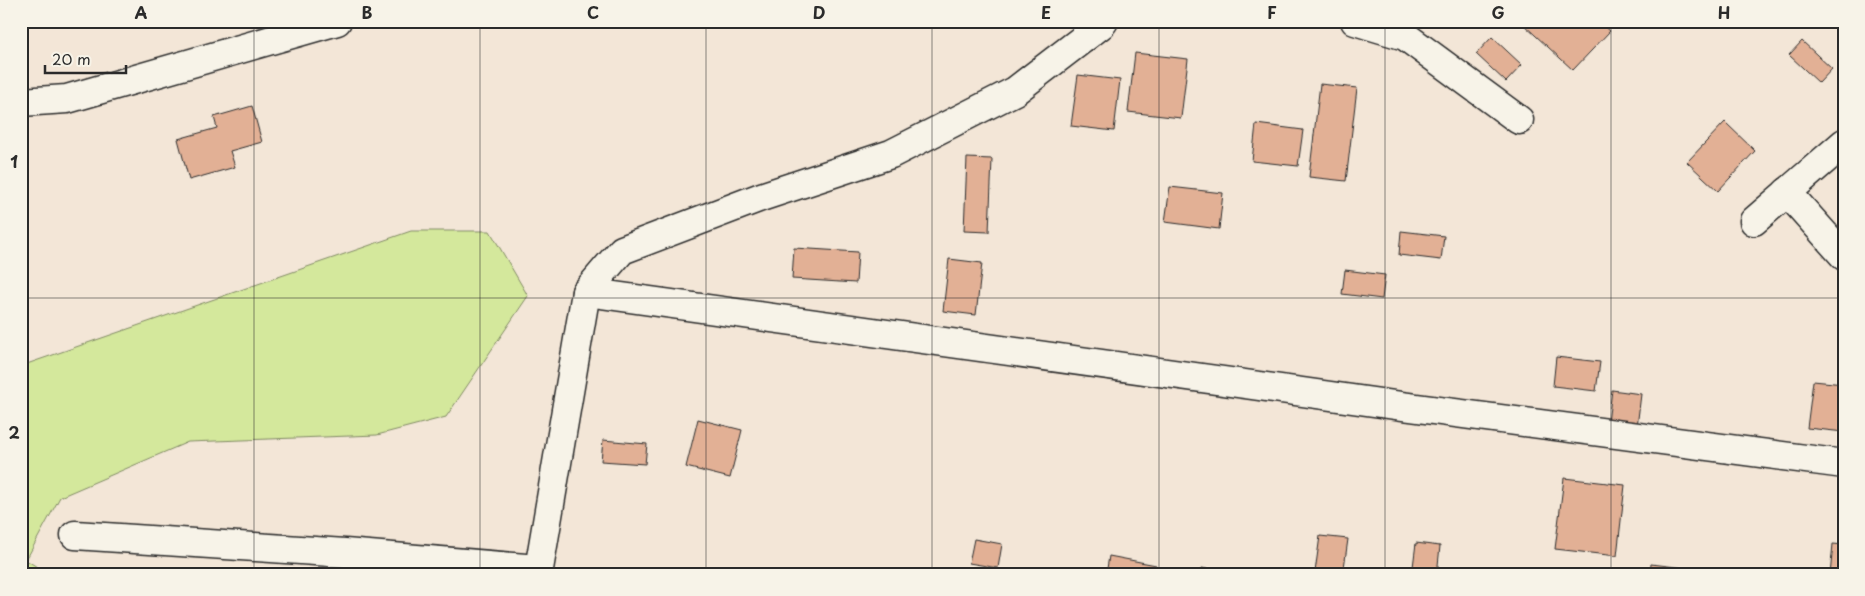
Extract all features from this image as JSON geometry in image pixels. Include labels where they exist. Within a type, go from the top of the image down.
[{"type":"street","points":[[21,102],[67,99],[337,21]]},
{"type":"street","points":[[75,535],[345,553],[538,572],[586,292],[622,250],[761,197],[891,154],[1015,91],[1104,21]]},
{"type":"street","points":[[1355,21],[1414,28],[1519,120]]},
{"type":"street","points":[[1754,221],[1844,143]]},
{"type":"street","points":[[1787,192],[1844,256]]},
{"type":"street","points":[[586,292],[1412,407],[1844,464]]},
{"type":"green space","points":[[411,231],[490,231],[528,296],[446,417],[377,435],[188,442],[60,497],[26,560],[50,575],[21,575],[21,366]]},
{"type":"building","points":[[1526,21],[1599,21],[1610,31],[1573,70],[1523,24]]},
{"type":"building","points":[[1492,37],[1522,65],[1506,82],[1476,54]]},
{"type":"building","points":[[1802,41],[1832,69],[1819,83],[1789,55]]},
{"type":"building","points":[[1135,53],[1188,59],[1181,118],[1128,112]]},
{"type":"building","points":[[1078,75],[1120,80],[1114,131],[1071,126]]},
{"type":"building","points":[[1320,84],[1357,88],[1346,181],[1309,177]]},
{"type":"building","points":[[252,106],[262,142],[230,151],[235,167],[189,180],[178,139],[217,128],[214,117]]},
{"type":"building","points":[[1725,122],[1755,151],[1718,191],[1687,162]]},
{"type":"building","points":[[1256,124],[1303,130],[1298,166],[1252,161]]},
{"type":"building","points":[[967,158],[992,159],[989,232],[964,231]]},
{"type":"building","points":[[1170,187],[1223,193],[1219,229],[1165,222]]},
{"type":"building","points":[[1401,231],[1444,236],[1441,260],[1399,255]]},
{"type":"building","points":[[794,248],[858,252],[856,283],[792,279]]},
{"type":"building","points":[[949,259],[982,263],[976,315],[943,311]]},
{"type":"building","points":[[1345,270],[1385,275],[1382,299],[1342,294]]},
{"type":"building","points":[[1556,357],[1600,362],[1596,391],[1553,386]]},
{"type":"building","points":[[1813,381],[1844,384],[1844,432],[1807,428]]},
{"type":"building","points":[[1612,390],[1641,394],[1637,427],[1608,423]]},
{"type":"building","points":[[698,419],[742,430],[730,478],[686,467]]},
{"type":"building","points":[[603,440],[647,444],[645,464],[601,461]]},
{"type":"building","points":[[1564,478],[1625,485],[1617,556],[1555,549]]},
{"type":"building","points":[[1320,536],[1348,539],[1343,575],[1315,572]]},
{"type":"building","points":[[974,539],[1002,544],[998,568],[969,563]]},
{"type":"building","points":[[1416,543],[1440,546],[1437,575],[1412,575]]},
{"type":"building","points":[[1833,544],[1844,545],[1844,575],[1830,575]]},
{"type":"building","points":[[1109,556],[1156,565],[1154,575],[1106,575]]},
{"type":"building","points":[[1651,564],[1702,570],[1701,575],[1650,575]]},
{"type":"building","points":[[1202,568],[1233,574],[1233,575],[1201,575]]},
{"type":"building","points":[[687,570],[724,570],[723,575],[687,575]]}]
